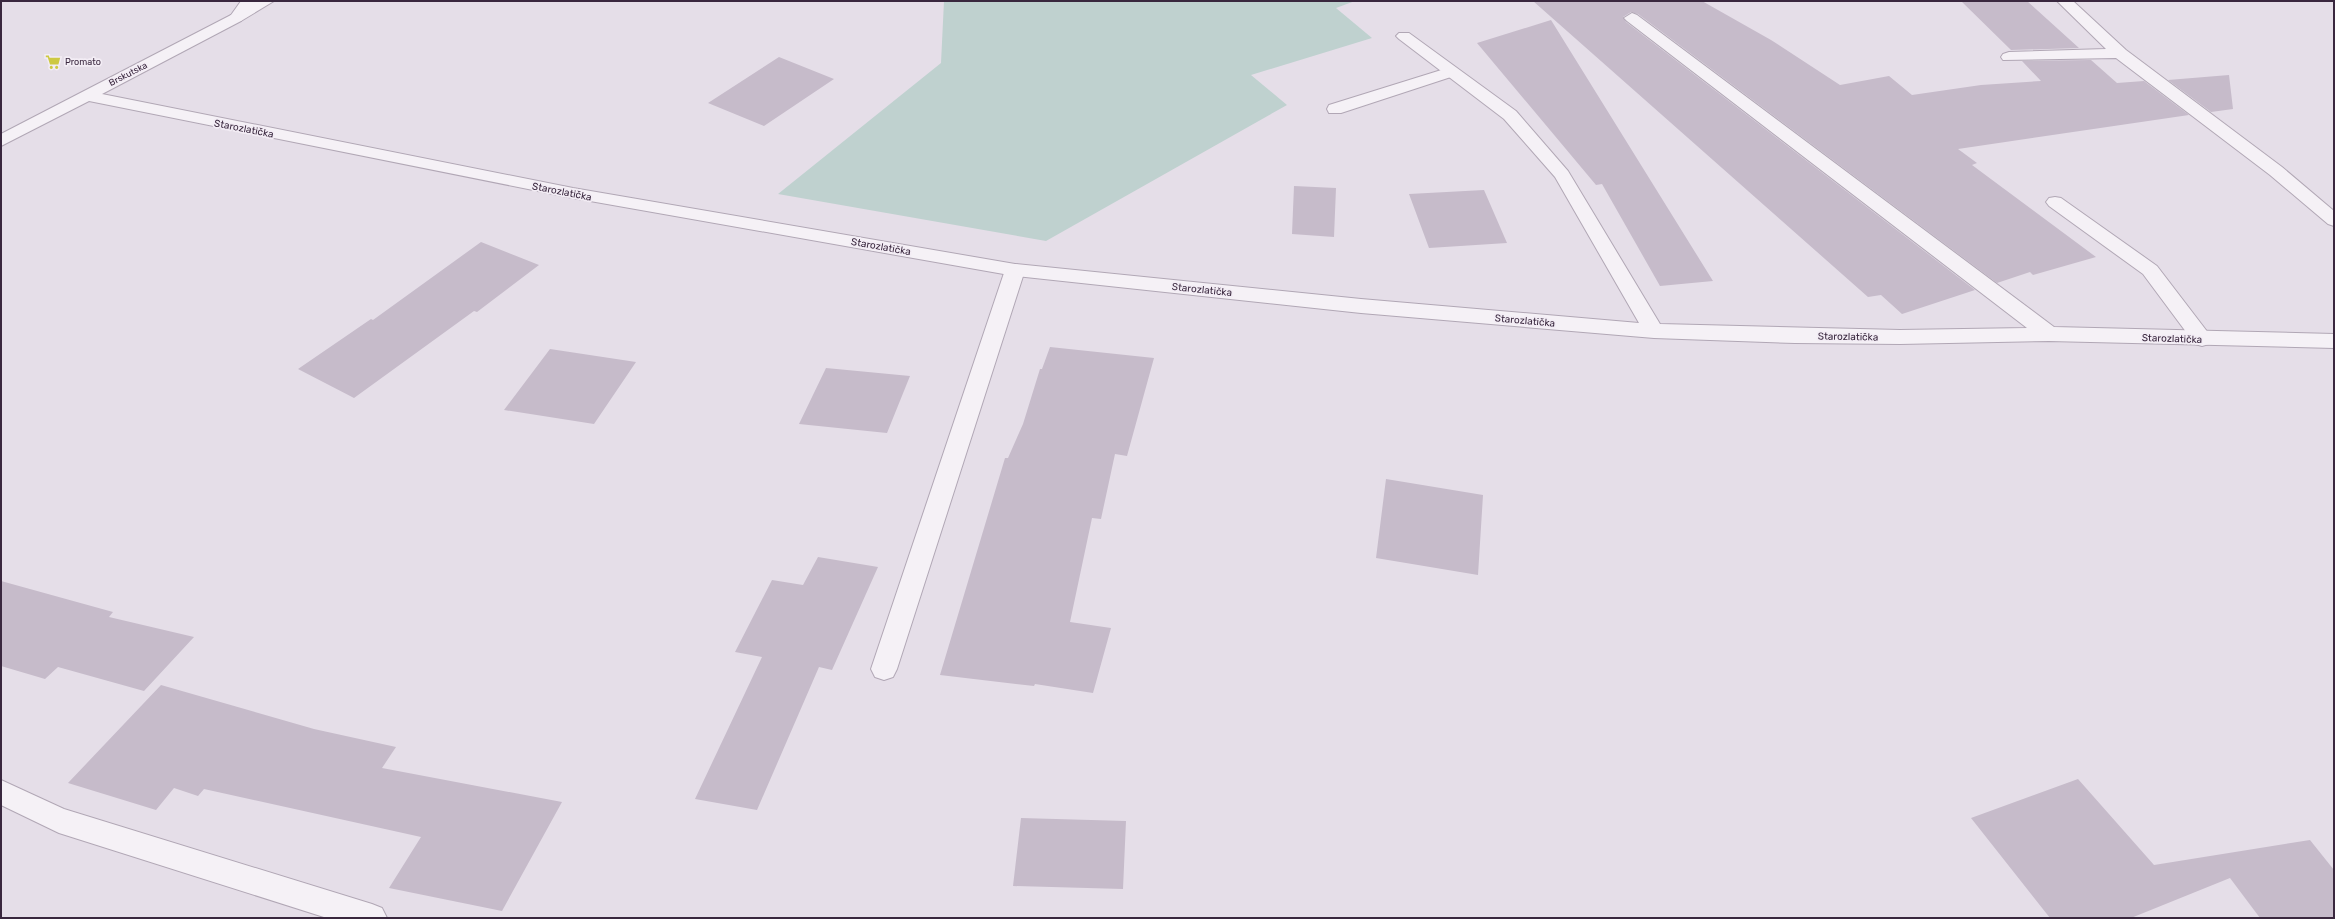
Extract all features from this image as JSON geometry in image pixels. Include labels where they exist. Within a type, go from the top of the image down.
[{"type":"street","name":"Brskutska","points":[[1,141],[236,18],[249,1]]},
{"type":"street","points":[[236,18],[267,1]]},
{"type":"street","points":[[2064,1],[2120,53],[2276,171],[2334,220]]},
{"type":"street","points":[[1632,18],[2049,334]]},
{"type":"street","points":[[1404,36],[1510,115],[1562,175],[1654,331]]},
{"type":"street","points":[[2009,57],[2120,53]]},
{"type":"street","points":[[1335,109],[1451,72]]},
{"type":"street","name":"Starozlatička","points":[[86,96],[573,193],[1016,270],[1361,306],[1654,331],[1870,337],[2049,334],[2202,339],[2334,341]]},
{"type":"street","points":[[1,125],[25,128]]},
{"type":"street","points":[[2054,202],[2150,270],[2202,339]]},
{"type":"street","points":[[884,669],[1016,270]]},
{"type":"street","points":[[1,792],[59,820],[372,918]]},
{"type":"shaded area","points":[[944,1],[1355,1],[1336,8],[1372,38],[1251,75],[1287,105],[1046,241],[778,194],[941,63]]},
{"type":"building","points":[[1533,1],[1702,1],[1771,40],[1840,85],[1889,76],[1912,95],[1981,85],[2041,81],[2022,61],[2091,60],[2117,83],[2144,81],[2189,115],[1958,149],[1977,163],[1972,165],[2096,257],[2033,275],[2030,272],[1997,283],[1638,14],[1631,12],[1623,17],[1626,22],[1975,290],[1902,314],[1881,295],[1868,297]]},
{"type":"building","points":[[1961,1],[2027,1],[2079,48],[2011,50]]},
{"type":"building","points":[[1551,20],[1713,281],[1660,286],[1602,184],[1596,185],[1477,43]]},
{"type":"building","points":[[779,57],[834,79],[764,126],[708,103]]},
{"type":"building","points":[[2229,75],[2233,109],[2211,112],[2168,80]]},
{"type":"building","points":[[1294,186],[1336,188],[1334,237],[1292,234]]},
{"type":"building","points":[[1484,190],[1507,243],[1429,248],[1409,194]]},
{"type":"building","points":[[481,242],[539,265],[477,312],[474,311],[354,398],[298,369],[371,319],[373,320]]},
{"type":"building","points":[[1050,347],[1154,358],[1127,456],[1115,454],[1101,519],[1092,518],[1070,622],[1111,628],[1093,693],[1035,684],[1034,686],[940,675],[1005,458],[1008,458],[1023,424],[1040,369],[1042,369]]},
{"type":"building","points":[[550,349],[636,362],[594,424],[504,410]]},
{"type":"building","points":[[826,368],[910,376],[887,433],[799,424]]},
{"type":"building","points":[[1386,479],[1483,495],[1478,575],[1376,558]]},
{"type":"building","points":[[818,557],[878,567],[832,670],[819,667],[757,810],[695,799],[762,657],[735,652],[772,580],[803,585]]},
{"type":"building","points":[[1,581],[113,612],[109,617],[194,637],[144,691],[58,667],[45,679],[1,666]]},
{"type":"building","points":[[161,685],[314,729],[396,747],[382,768],[562,802],[502,911],[389,888],[421,837],[204,789],[198,796],[174,788],[156,810],[68,783]]},
{"type":"building","points":[[2078,779],[2154,865],[2310,840],[2334,870],[2334,918],[2260,918],[2230,878],[2131,918],[2050,918],[1971,818]]},
{"type":"building","points":[[1021,818],[1126,821],[1123,889],[1013,886]]},
{"type":"place","name":"Promato","points":[[53,62]]}]
